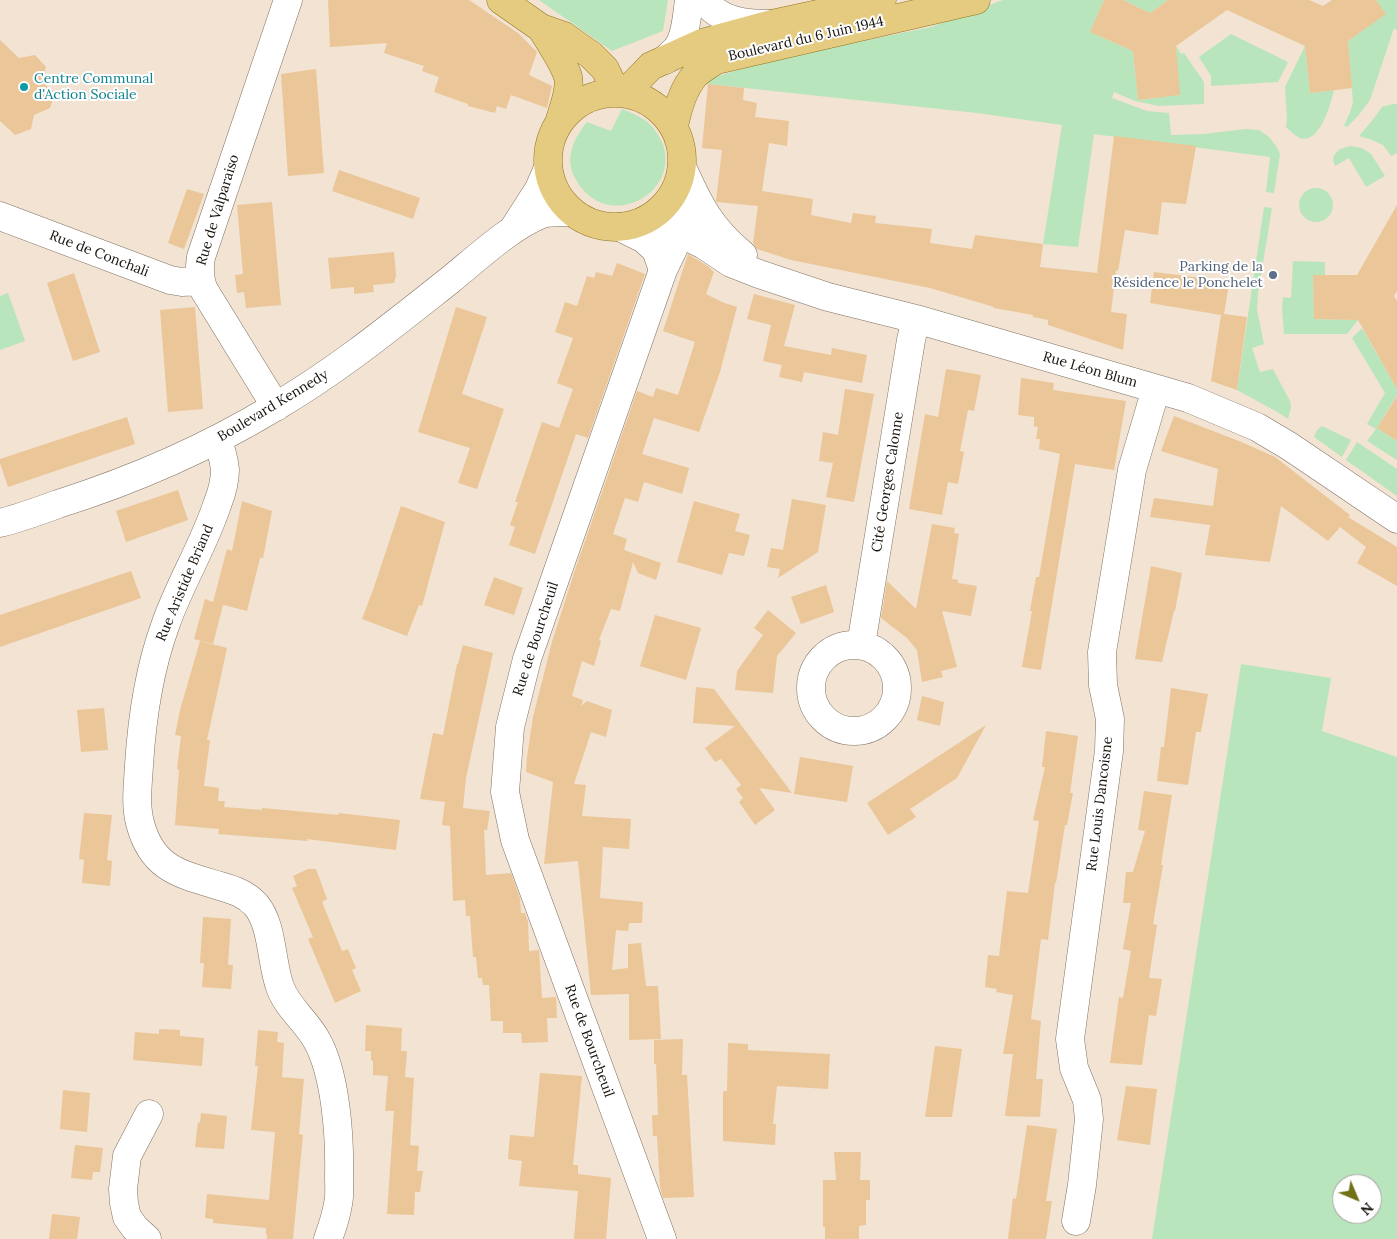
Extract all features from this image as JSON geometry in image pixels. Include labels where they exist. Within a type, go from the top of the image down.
[{"type":"main road","points":[[501,0],[541,28],[564,36],[591,55],[605,69],[621,92]]},
{"type":"main road","name":"Boulevard du 6 Juin 1944","points":[[621,92],[651,66],[702,43],[772,24],[882,0]]},
{"type":"main road","name":"Boulevard du 6 Juin 1944","points":[[674,126],[679,104],[690,81],[697,73],[716,60],[976,0]]},
{"type":"main road","points":[[541,28],[557,54],[568,78],[560,120],[552,137],[548,153],[548,168],[552,184],[558,196],[572,212],[587,221],[600,225],[631,224],[656,213],[669,200],[679,181],[682,167],[682,148],[674,126],[660,109],[648,100],[621,92],[602,93],[585,99],[572,107],[560,120]]},
{"type":"street","name":"Rue de Valparaiso","points":[[276,406],[209,300],[200,281],[201,256],[288,0]]},
{"type":"street","points":[[665,60],[681,42],[689,0]]},
{"type":"street","points":[[704,0],[713,10],[725,18],[753,24],[772,24]]},
{"type":"street","points":[[697,73],[702,43],[704,0]]},
{"type":"street","points":[[682,167],[696,197],[715,228],[746,257],[759,274]]},
{"type":"street","name":"Boulevard Kennedy","points":[[513,230],[539,190],[548,168]]},
{"type":"street","name":"Rue de Bourcheuil","points":[[662,1239],[514,840],[506,792],[510,727],[526,659],[663,270],[696,197]]},
{"type":"street","name":"Boulevard Kennedy","points":[[0,522],[80,497],[150,470],[218,439],[323,377],[513,230],[542,214],[554,211],[572,212]]},
{"type":"street","name":"Rue de Conchali","points":[[0,216],[170,280],[182,282],[200,281]]},
{"type":"street","points":[[631,224],[656,250],[663,270]]},
{"type":"street","name":"Rue Léon Blum","points":[[631,224],[680,233],[704,245],[731,263],[828,297],[916,319],[1188,398],[1257,426],[1397,519]]},
{"type":"street","name":"Cité Georges Calonne","points":[[861,645],[916,319]]},
{"type":"street","name":"Rue Louis Dancoisne","points":[[1076,1221],[1089,1120],[1087,1100],[1074,1068],[1070,1039],[1109,751],[1110,719],[1103,685],[1102,652],[1132,470],[1156,389]]},
{"type":"street","name":"Rue Aristide Briand","points":[[218,439],[225,471],[221,493],[212,520],[165,625],[156,656],[141,737],[137,807],[147,844],[162,862],[180,874],[234,890],[246,896],[257,906],[267,928],[276,977],[283,994],[316,1038],[324,1056],[334,1098],[340,1159],[339,1202],[328,1239]]},
{"type":"street","points":[[146,1239],[127,1217],[123,1189],[127,1156],[149,1114]]},
{"type":"green space","points":[[539,0],[668,0],[663,31],[612,51]]},
{"type":"green space","points":[[1003,0],[1104,0],[1090,32],[1133,51],[1138,100],[1179,95],[1176,46],[1181,54],[1184,53],[1204,82],[1204,104],[1159,106],[1135,101],[1114,92],[1112,98],[1147,111],[1169,113],[1171,135],[1204,134],[1246,129],[1259,130],[1268,136],[1280,154],[1274,193],[1266,192],[1270,157],[1094,134],[1078,247],[1043,244],[1062,125],[977,113],[708,84],[708,79],[775,59],[931,27]]},
{"type":"green space","points":[[1123,0],[1168,0],[1150,13]]},
{"type":"green space","points":[[1376,0],[1397,0],[1397,31],[1394,28],[1370,100],[1347,127],[1344,125],[1353,103],[1348,41],[1385,14]]},
{"type":"green space","points":[[1231,34],[1288,62],[1278,82],[1211,86],[1211,76],[1199,57]]},
{"type":"green space","points":[[1305,46],[1310,93],[1334,90],[1323,123],[1312,136],[1305,139],[1296,136],[1286,127],[1285,87]]},
{"type":"green space","points":[[1397,104],[1397,153],[1391,156],[1383,145],[1359,136],[1382,107]]},
{"type":"green space","points":[[622,109],[649,123],[662,142],[666,161],[661,178],[652,191],[638,201],[621,205],[604,204],[588,195],[575,178],[570,163],[572,148],[587,122],[611,131]]},
{"type":"green space","points":[[1350,146],[1362,148],[1371,154],[1385,176],[1366,187],[1349,158],[1335,166],[1334,155],[1340,149]]},
{"type":"green space","points":[[1316,188],[1323,189],[1328,193],[1332,198],[1332,212],[1328,217],[1323,221],[1316,222],[1309,221],[1304,217],[1300,212],[1299,205],[1300,198],[1304,193],[1309,189]]},
{"type":"green space","points":[[1264,207],[1272,208],[1257,310],[1264,344],[1252,348],[1260,372],[1273,369],[1290,401],[1291,407],[1288,419],[1237,390]]},
{"type":"green space","points":[[1293,261],[1325,262],[1325,275],[1313,275],[1314,319],[1358,320],[1347,334],[1284,334],[1283,297],[1291,298]]},
{"type":"green space","points":[[8,293],[25,341],[0,350],[0,296]]},
{"type":"green space","points":[[1362,328],[1397,389],[1397,395],[1377,428],[1397,441],[1397,460],[1367,441],[1376,429],[1367,424],[1385,393],[1352,338]]},
{"type":"green space","points":[[1322,426],[1351,440],[1342,457],[1314,437],[1317,430]]},
{"type":"green space","points":[[1357,442],[1397,469],[1397,496],[1346,460]]},
{"type":"green space","points":[[1241,664],[1331,678],[1322,731],[1397,757],[1397,1239],[1152,1239]]},
{"type":"building","points":[[328,0],[469,0],[518,33],[537,52],[529,75],[552,86],[547,108],[511,95],[506,109],[497,106],[495,113],[468,106],[468,104],[434,92],[439,77],[422,71],[424,66],[384,53],[387,43],[330,47]]},
{"type":"building","points":[[1104,0],[1123,0],[1150,13],[1168,0],[1309,0],[1323,6],[1332,0],[1376,0],[1386,14],[1348,41],[1352,88],[1310,93],[1305,46],[1227,10],[1176,46],[1180,95],[1138,100],[1133,51],[1090,32]]},
{"type":"building","name":"Centre Communal d'Action Sociale","points":[[0,40],[19,58],[35,55],[46,67],[42,82],[55,93],[50,108],[34,115],[31,129],[15,135],[0,121]]},
{"type":"building","points":[[316,69],[324,173],[288,176],[281,74]]},
{"type":"building","points":[[708,84],[744,88],[743,100],[757,103],[755,117],[789,121],[787,146],[769,143],[762,191],[813,199],[811,215],[851,223],[853,213],[876,216],[875,223],[932,229],[930,243],[972,249],[975,235],[1043,244],[1040,267],[1097,273],[1114,136],[1196,146],[1186,204],[1162,202],[1158,235],[1125,230],[1118,271],[1116,270],[1111,312],[1127,314],[1123,350],[1048,325],[1048,320],[1033,317],[1033,315],[994,308],[930,288],[791,260],[757,249],[753,243],[758,206],[716,201],[722,150],[702,148]]},
{"type":"building","points":[[339,170],[420,198],[413,219],[332,191]]},
{"type":"building","points":[[187,189],[204,194],[184,249],[168,243]]},
{"type":"building","points":[[272,202],[281,305],[246,308],[244,292],[237,293],[235,275],[243,274],[237,205]]},
{"type":"building","points":[[1397,205],[1397,291],[1394,296],[1397,301],[1397,389],[1358,320],[1314,319],[1313,275],[1357,275]]},
{"type":"building","points":[[394,252],[396,275],[394,283],[373,285],[374,292],[354,294],[354,287],[331,289],[328,258]]},
{"type":"building","points":[[688,254],[714,272],[706,294],[737,307],[720,372],[699,432],[654,418],[642,454],[689,468],[682,494],[644,482],[638,502],[625,498],[613,534],[627,539],[624,550],[661,563],[656,580],[638,573],[633,562],[620,611],[611,609],[599,640],[601,641],[594,666],[582,661],[572,696],[583,700],[581,706],[587,701],[612,710],[606,737],[591,732],[574,784],[586,785],[582,816],[631,819],[629,849],[603,847],[600,898],[643,902],[642,923],[629,923],[628,931],[616,930],[612,970],[628,968],[628,944],[641,943],[646,986],[658,986],[661,1039],[629,1040],[629,994],[591,995],[578,861],[544,864],[553,782],[526,772],[527,757],[533,717],[552,642],[637,391],[653,397],[656,388],[678,395],[695,342],[663,331]]},
{"type":"building","points":[[617,263],[645,274],[588,438],[576,434],[535,554],[509,545],[515,527],[510,525],[518,502],[515,502],[542,422],[559,428],[573,389],[557,383],[573,338],[555,332],[565,302],[577,306],[587,276],[594,278],[596,272],[612,276]]},
{"type":"building","points":[[1154,272],[1229,284],[1224,314],[1247,317],[1237,390],[1211,381],[1221,315],[1150,303]]},
{"type":"building","points":[[74,273],[100,352],[73,361],[47,283]]},
{"type":"building","points":[[754,294],[795,305],[784,346],[831,355],[832,348],[867,355],[862,383],[804,372],[802,382],[779,377],[782,365],[763,361],[771,325],[747,319]]},
{"type":"building","points":[[195,307],[203,409],[168,412],[160,310]]},
{"type":"building","points":[[456,307],[487,317],[462,394],[504,409],[477,489],[458,483],[470,448],[418,432]]},
{"type":"building","points":[[946,369],[981,375],[974,411],[968,410],[960,451],[964,452],[958,484],[948,482],[942,515],[909,509],[925,414],[938,417]]},
{"type":"building","points":[[1021,378],[1054,383],[1053,390],[1126,401],[1114,470],[1075,464],[1041,670],[1022,667],[1036,577],[1039,577],[1060,454],[1039,449],[1040,439],[1036,439],[1038,427],[1034,426],[1034,417],[1018,415]]},
{"type":"building","points":[[845,389],[874,394],[854,502],[826,497],[833,463],[819,461],[823,432],[838,435]]},
{"type":"building","points":[[1397,396],[1397,441],[1377,428]]},
{"type":"building","points":[[1174,416],[1275,457],[1350,515],[1348,517],[1397,547],[1397,586],[1357,563],[1366,547],[1340,527],[1328,541],[1281,506],[1270,562],[1205,555],[1210,525],[1150,517],[1154,498],[1213,506],[1218,469],[1161,451]]},
{"type":"building","points":[[127,417],[135,444],[8,487],[0,459]]},
{"type":"building","points":[[178,490],[188,520],[126,542],[116,511]]},
{"type":"building","points":[[792,499],[826,505],[818,552],[778,578],[780,569],[767,567],[771,548],[783,550]]},
{"type":"building","points":[[242,501],[272,511],[263,558],[260,558],[247,611],[216,603],[223,605],[213,644],[194,639],[205,599],[213,602],[227,549],[232,551]]},
{"type":"building","points":[[694,501],[740,514],[735,531],[750,535],[744,556],[729,553],[722,575],[677,562]]},
{"type":"building","points":[[401,506],[445,522],[422,606],[419,605],[407,636],[362,619]]},
{"type":"building","points":[[932,524],[955,528],[954,533],[959,534],[952,579],[958,580],[958,583],[977,586],[971,616],[942,611],[957,667],[941,671],[943,677],[922,682],[917,650],[907,638],[881,618],[887,581],[916,609]]},
{"type":"building","points":[[1151,566],[1182,573],[1175,611],[1162,662],[1135,659]]},
{"type":"building","points":[[131,571],[141,598],[0,647],[0,615]]},
{"type":"building","points":[[494,577],[523,588],[514,615],[484,605]]},
{"type":"building","points":[[826,585],[834,612],[801,624],[791,597]]},
{"type":"building","points":[[768,610],[796,633],[777,656],[773,693],[735,690],[737,671],[763,635],[754,628]]},
{"type":"building","points":[[655,615],[701,628],[686,680],[640,666]]},
{"type":"building","points":[[200,641],[227,648],[207,740],[210,740],[204,786],[219,788],[218,801],[225,801],[224,807],[262,810],[262,808],[339,815],[338,813],[400,820],[396,850],[307,839],[308,841],[218,834],[219,829],[175,825],[179,770],[177,769],[181,736],[175,735],[180,710]]},
{"type":"building","points":[[463,645],[493,653],[466,778],[463,808],[490,811],[487,830],[484,830],[486,875],[511,873],[520,898],[521,913],[525,913],[528,922],[529,951],[539,950],[542,998],[556,997],[557,1018],[547,1018],[548,1042],[522,1043],[521,1033],[503,1033],[503,1021],[491,1021],[489,985],[483,985],[482,978],[478,978],[476,957],[473,957],[470,916],[466,916],[465,900],[453,901],[450,826],[442,825],[445,802],[420,799],[433,733],[443,735],[457,664]]},
{"type":"building","points":[[696,687],[714,689],[792,793],[759,788],[775,810],[755,825],[739,802],[743,798],[736,789],[741,785],[721,759],[715,762],[705,748],[735,726],[693,723]]},
{"type":"building","points":[[1171,688],[1208,694],[1201,732],[1196,732],[1188,785],[1157,781],[1161,747],[1164,747]]},
{"type":"building","points":[[922,696],[944,702],[940,726],[917,720]]},
{"type":"building","points":[[104,708],[108,750],[81,752],[77,710]]},
{"type":"building","points":[[986,725],[957,778],[910,809],[916,817],[888,835],[867,803]]},
{"type":"building","points":[[1046,731],[1078,736],[1070,793],[1073,793],[1067,825],[1065,825],[1055,883],[1048,940],[1041,939],[1031,1019],[1041,1021],[1036,1079],[1043,1079],[1040,1117],[1005,1116],[1013,1054],[1003,1054],[1013,995],[996,992],[997,989],[985,987],[988,955],[999,956],[1007,891],[1028,893],[1039,821],[1033,820],[1045,767],[1042,767]]},
{"type":"building","points":[[800,757],[853,766],[847,802],[794,794]]},
{"type":"building","points":[[1144,791],[1172,795],[1153,924],[1157,925],[1149,978],[1162,979],[1156,1016],[1149,1015],[1142,1065],[1110,1063],[1119,997],[1123,998],[1131,951],[1123,949],[1131,903],[1123,903],[1126,872],[1133,872],[1145,831],[1138,830]]},
{"type":"building","points":[[84,813],[112,815],[107,860],[112,861],[110,886],[82,883],[84,860],[79,859]]},
{"type":"building","points":[[308,869],[316,869],[327,899],[322,902],[342,951],[348,949],[356,968],[352,970],[361,991],[335,1003],[308,939],[313,937],[292,888],[297,886],[293,876]]},
{"type":"building","points":[[203,917],[231,919],[228,965],[233,965],[231,989],[202,987],[204,963],[200,963]]},
{"type":"building","points":[[366,1025],[402,1028],[401,1051],[407,1051],[405,1077],[414,1078],[410,1145],[419,1146],[417,1171],[423,1171],[420,1192],[415,1192],[414,1215],[387,1214],[394,1111],[385,1111],[388,1076],[373,1075],[371,1051],[365,1051]]},
{"type":"building","points":[[159,1029],[180,1030],[180,1036],[204,1038],[202,1066],[133,1060],[135,1032],[159,1034]]},
{"type":"building","points":[[258,1030],[278,1032],[277,1042],[284,1043],[282,1077],[304,1079],[299,1134],[303,1135],[293,1239],[267,1239],[266,1228],[213,1223],[213,1219],[205,1218],[207,1194],[269,1200],[275,1132],[251,1130],[258,1066],[255,1066]]},
{"type":"building","points":[[683,1039],[682,1075],[687,1075],[694,1197],[663,1198],[660,1187],[657,1136],[653,1136],[652,1115],[658,1115],[654,1040]]},
{"type":"building","points":[[728,1043],[748,1044],[748,1050],[830,1054],[828,1089],[777,1086],[773,1124],[776,1124],[775,1145],[723,1141],[723,1091],[727,1091]]},
{"type":"building","points":[[935,1046],[962,1049],[952,1117],[925,1117]]},
{"type":"building","points":[[540,1073],[582,1076],[573,1165],[578,1165],[578,1174],[611,1178],[606,1239],[574,1239],[578,1191],[519,1186],[522,1161],[508,1159],[510,1135],[534,1137]]},
{"type":"building","points":[[1126,1086],[1157,1089],[1150,1145],[1117,1140]]},
{"type":"building","points":[[63,1090],[90,1093],[87,1132],[60,1129]]},
{"type":"building","points":[[201,1113],[227,1116],[224,1149],[195,1147]]},
{"type":"building","points":[[1027,1125],[1057,1129],[1046,1201],[1052,1201],[1046,1239],[1008,1239],[1013,1198],[1016,1199]]},
{"type":"building","points":[[75,1145],[103,1148],[100,1172],[93,1172],[92,1180],[71,1178]]},
{"type":"building","points":[[834,1152],[861,1152],[860,1180],[870,1180],[870,1200],[866,1200],[866,1225],[859,1226],[859,1239],[825,1239],[825,1227],[823,1227],[823,1180],[836,1180]]},
{"type":"building","points":[[52,1214],[80,1217],[77,1239],[49,1239]]},
{"type":"place","name":"Centre Communal d'Action Sociale","points":[[24,87]]},
{"type":"place","name":"Parking de la Résidence le Ponchelet","points":[[1273,275]]}]
